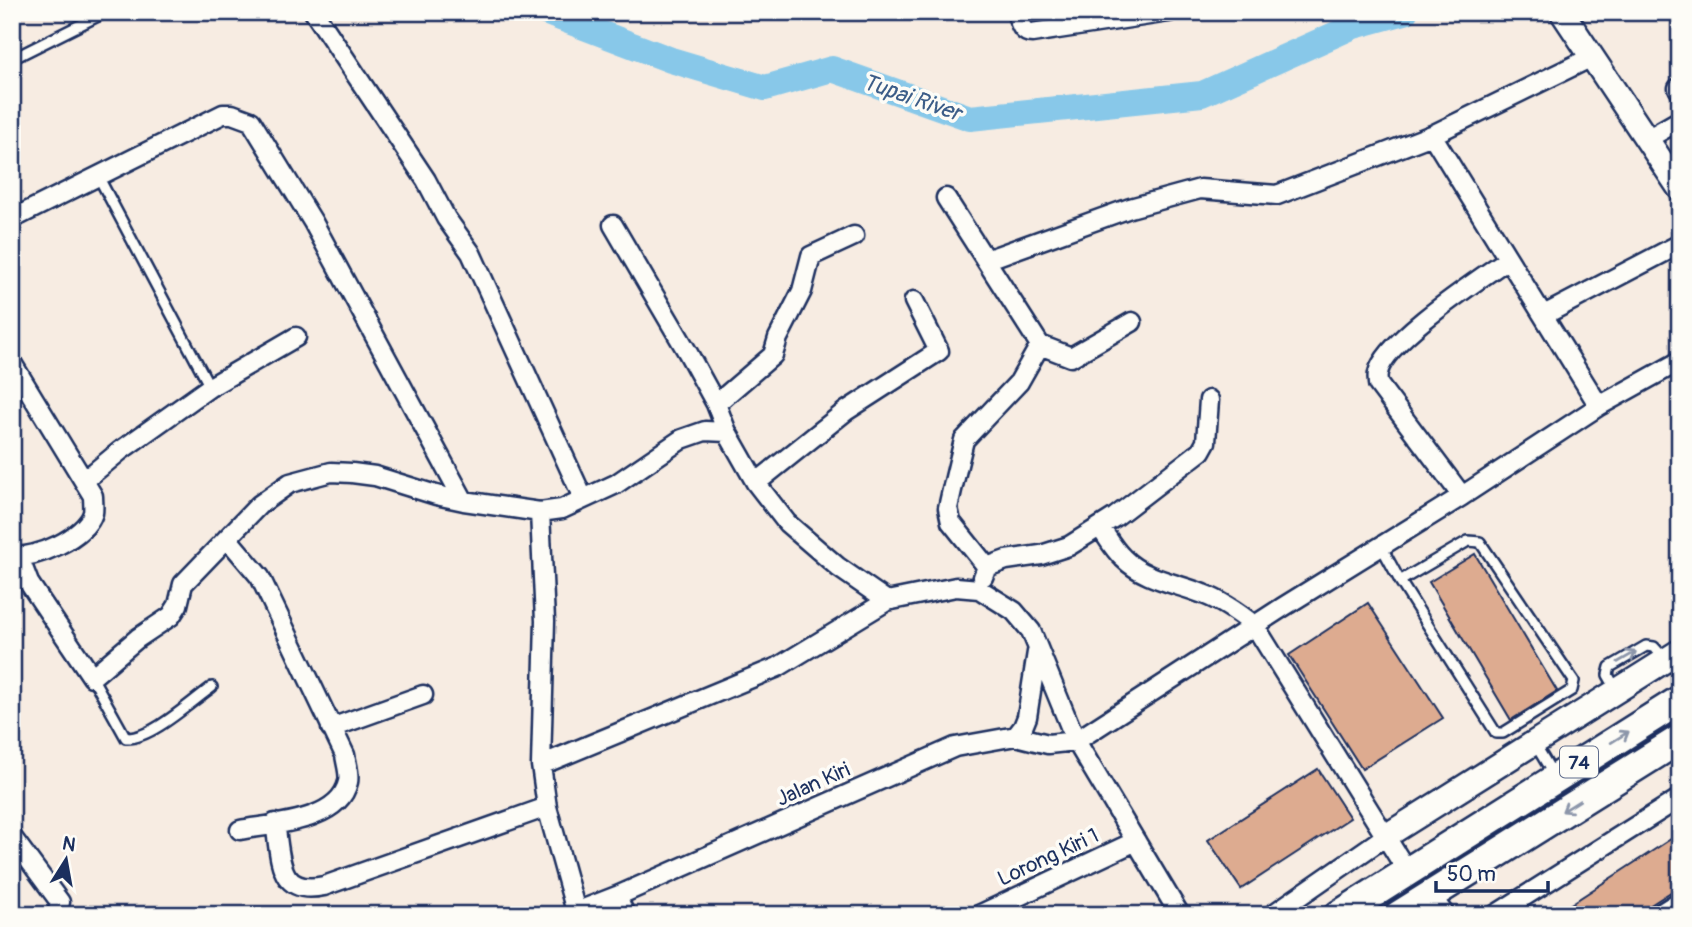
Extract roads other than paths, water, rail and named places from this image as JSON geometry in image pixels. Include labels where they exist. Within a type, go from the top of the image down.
[{"type":"main road","name":"74","points":[[1339,915],[1680,700]]},
{"type":"main road","name":"74","points":[[1399,915],[1438,905],[1629,770],[1680,738]]},
{"type":"main road","points":[[1629,770],[1663,760],[1680,761]]},
{"type":"street","points":[[314,12],[426,180],[446,218],[471,253],[583,498]]},
{"type":"street","points":[[1016,12],[1023,30],[1027,33],[1087,19],[1160,13]]},
{"type":"street","points":[[1562,12],[1680,189]]},
{"type":"street","points":[[986,260],[1130,208],[1200,189],[1277,195],[1433,135],[1592,57]]},
{"type":"street","points":[[12,219],[223,114],[232,114],[251,121],[313,222],[464,501]]},
{"type":"street","points":[[1647,139],[1680,120]]},
{"type":"street","points":[[1433,135],[1599,406]]},
{"type":"street","points":[[946,198],[1040,345],[1071,357],[1132,322]]},
{"type":"street","points":[[612,225],[716,404],[727,432],[756,483],[787,523],[838,567],[887,601]]},
{"type":"street","points":[[716,404],[773,355],[802,291],[811,256],[854,236]]},
{"type":"street","points":[[1544,315],[1680,244]]},
{"type":"street","points":[[1462,496],[1378,384],[1378,373],[1384,360],[1423,319],[1508,259]]},
{"type":"street","points":[[756,483],[846,411],[939,351],[914,301]]},
{"type":"street","points":[[85,480],[120,451],[210,387],[296,337]]},
{"type":"street","points":[[987,567],[951,522],[948,509],[951,490],[964,440],[1019,382],[1040,345]]},
{"type":"street","points":[[1076,741],[1599,406],[1680,361]]},
{"type":"street","points":[[12,363],[93,496],[93,513],[86,527],[55,548],[15,556],[29,583],[92,677],[138,638],[172,616],[178,605],[183,583],[259,505],[290,483],[310,475],[331,472],[375,476],[464,501],[540,512],[562,509],[616,484],[682,439],[705,431],[727,432]]},
{"type":"street","points":[[979,589],[987,567],[1069,546],[1100,527],[1201,451],[1206,442],[1209,400]]},
{"type":"street","points":[[540,512],[545,621],[541,765],[547,807],[577,913]]},
{"type":"street","points":[[1100,527],[1122,558],[1136,569],[1151,577],[1205,594],[1225,604],[1255,626],[1407,871]]},
{"type":"street","points":[[227,538],[260,578],[345,755],[349,781],[340,799],[323,813],[240,830]]},
{"type":"street","points":[[541,765],[778,667],[887,601],[956,587],[979,589],[1014,611],[1031,631],[1076,741],[1180,915]]},
{"type":"street","points":[[1016,736],[1027,717],[1037,651]]},
{"type":"street","points":[[1272,915],[1386,836],[1673,655]]},
{"type":"street","points":[[331,728],[423,695]]},
{"type":"street","name":"Jalan Kiri","points":[[577,913],[955,747],[1016,736],[1048,744],[1076,741]]},
{"type":"street","points":[[1501,913],[1680,798]]},
{"type":"street","points":[[275,823],[284,875],[293,886],[309,889],[547,807]]},
{"type":"street","points":[[12,837],[60,902],[57,915]]},
{"type":"street","name":"Lorong Kiri 1","points":[[979,915],[1136,841]]},
{"type":"street","points":[[617,897],[625,915]]},
{"type":"street","points":[[1658,915],[1680,901]]},
{"type":"lane","points":[[12,59],[106,12]]},
{"type":"lane","points":[[98,176],[210,387]]},
{"type":"lane","points":[[1381,546],[1400,581],[1496,733],[1503,733],[1572,690],[1574,681],[1480,542],[1468,541],[1400,581]]},
{"type":"lane","points":[[92,677],[121,733],[126,738],[135,739],[212,687]]},
{"type":"lane","points":[[1534,743],[1555,777]]},
{"type":"waterway","name":"Tupai River","points":[[545,12],[671,60],[765,88],[832,69],[970,118],[1202,94],[1354,26],[1405,12]]}]
